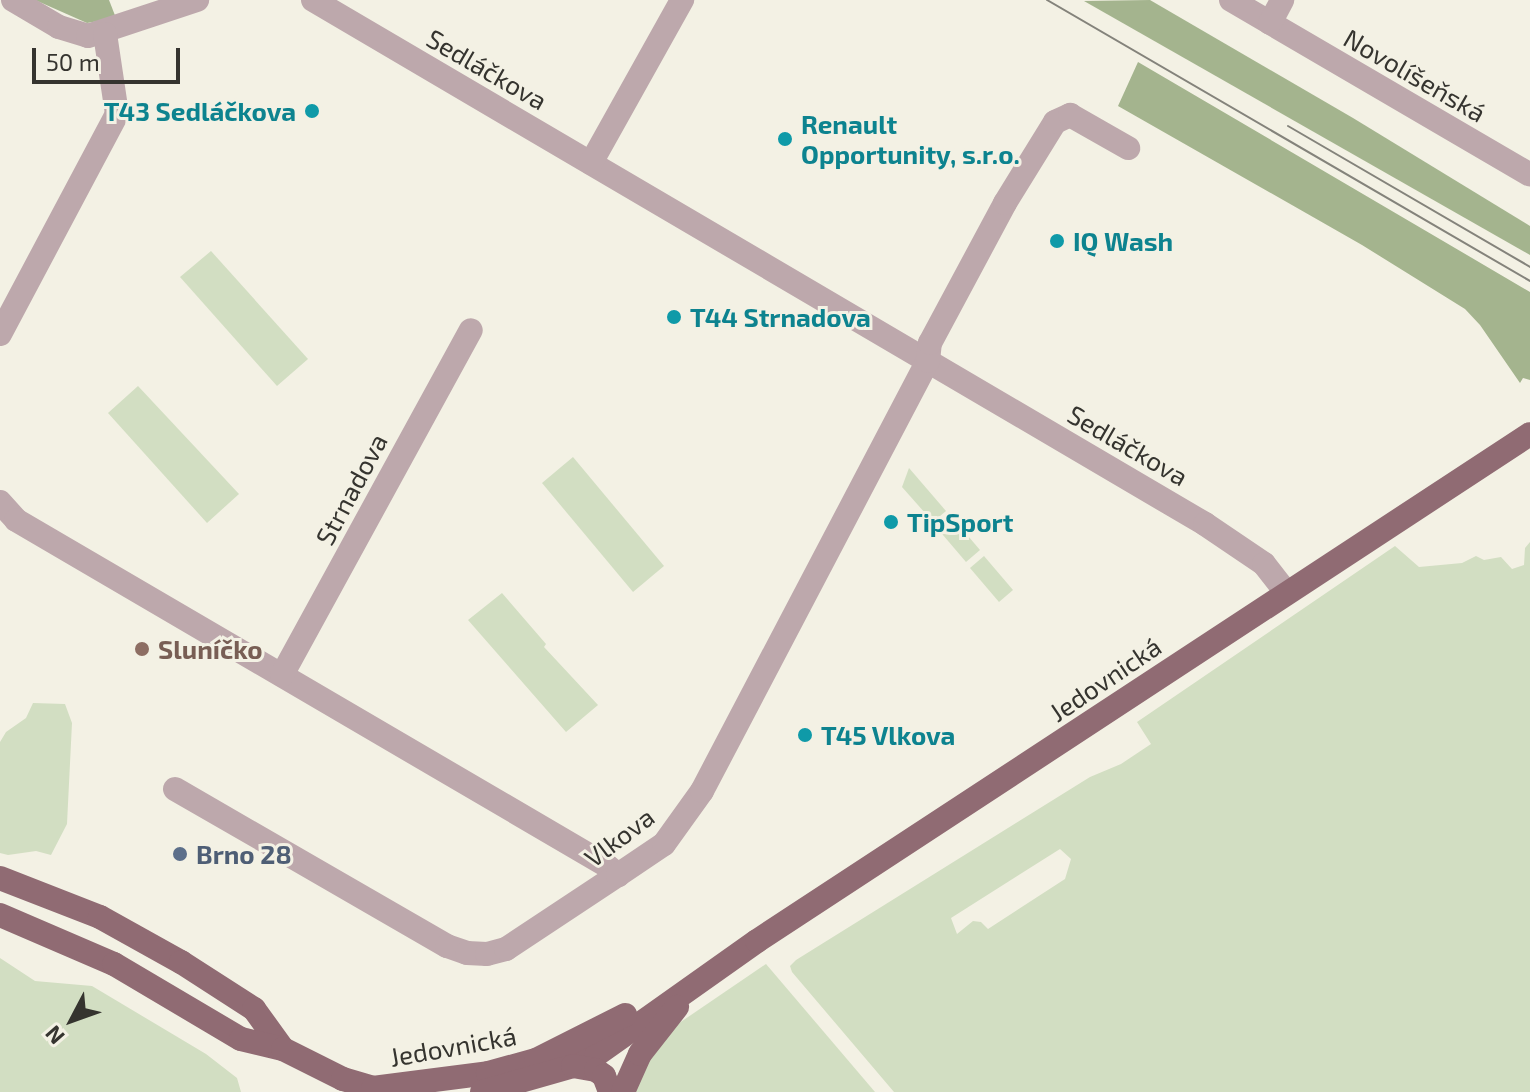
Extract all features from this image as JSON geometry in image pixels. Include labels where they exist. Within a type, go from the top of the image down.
[{"type":"main road","name":"Jedovnická","points":[[482,1092],[598,1062],[713,972],[1530,434]]},
{"type":"main road","name":"Jedovnická","points":[[0,878],[100,917],[181,962],[254,1009],[283,1049]]},
{"type":"main road","name":"Jedovnická","points":[[0,915],[114,964],[241,1039],[283,1049],[313,1067],[380,1090],[404,1092]]},
{"type":"main road","name":"Jedovnická","points":[[380,1090],[488,1073],[536,1060],[713,972]]},
{"type":"main road","points":[[623,1092],[634,1064],[658,1028],[713,972]]},
{"type":"main road","points":[[598,1062],[610,1092]]},
{"type":"street","points":[[13,0],[71,33],[88,36],[105,34],[197,0]]},
{"type":"street","name":"Sedláčkova","points":[[313,0],[1205,524],[1264,564],[1287,593]]},
{"type":"street","points":[[591,163],[682,0]]},
{"type":"street","name":"Novolíšeňská","points":[[1231,0],[1530,175]]},
{"type":"street","points":[[1270,23],[1282,0]]},
{"type":"street","points":[[0,334],[117,114],[105,34]]},
{"type":"street","points":[[928,361],[936,333],[1005,203],[1055,122],[1070,115],[1128,148]]},
{"type":"street","name":"Strnadova","points":[[282,675],[471,330]]},
{"type":"street","name":"Vlkova","points":[[175,789],[420,931],[467,953],[487,954],[506,949],[664,844],[702,791],[928,361]]},
{"type":"street","points":[[0,502],[16,520],[606,865],[618,875]]},
{"type":"green space","points":[[35,0],[109,0],[116,18],[87,23]]},
{"type":"green space","points":[[1150,0],[1530,226],[1530,255],[1084,1]]},
{"type":"green space","points":[[1138,62],[1530,292],[1530,380],[1523,378],[1520,383],[1480,325],[1465,309],[1362,245],[1118,106]]},
{"type":"green space","points":[[211,251],[308,359],[277,386],[180,277]]},
{"type":"green space","points":[[138,386],[239,494],[207,523],[108,413]]},
{"type":"green space","points":[[573,457],[664,566],[633,592],[542,483]]},
{"type":"green space","points":[[909,468],[946,511],[933,522],[902,487]]},
{"type":"green space","points":[[951,516],[980,550],[966,562],[937,528]]},
{"type":"green space","points":[[1530,542],[1530,1092],[894,1092],[792,972],[790,966],[796,960],[1090,777],[1121,764],[1151,744],[1137,722],[1395,546],[1419,567],[1462,563],[1476,556],[1484,560],[1501,557],[1512,569],[1524,565],[1525,548]],"holes":[[[1060,849],[1071,859],[1065,879],[988,929],[981,922],[973,921],[957,934],[951,918]]]},
{"type":"green space","points":[[984,556],[1013,590],[999,602],[970,568]]},
{"type":"green space","points":[[502,593],[546,644],[544,647],[598,705],[566,732],[468,620]]},
{"type":"green space","points":[[33,703],[65,704],[72,723],[67,824],[51,855],[36,851],[8,855],[0,853],[0,742],[6,732],[26,718]]},
{"type":"green space","points":[[0,958],[35,981],[92,986],[206,1054],[237,1078],[241,1092],[0,1092]]},
{"type":"green space","points":[[766,964],[875,1092],[631,1092],[666,1032]]},
{"type":"tram line","points":[[1047,0],[1530,281]]},
{"type":"tram line","points":[[1288,126],[1530,267]]},
{"type":"place","name":"T43 Sedláčkova","points":[[312,111]]},
{"type":"place","name":"Renault Opportunity, s.r.o.","points":[[785,139]]},
{"type":"place","name":"IQ Wash","points":[[1057,241]]},
{"type":"place","name":"T44 Strnadova","points":[[674,317]]},
{"type":"place","name":"TipSport","points":[[891,522]]},
{"type":"place","name":"Sluníčko","points":[[142,649]]},
{"type":"place","name":"T45 Vlkova","points":[[805,735]]},
{"type":"place","name":"Brno 28","points":[[180,854]]}]
